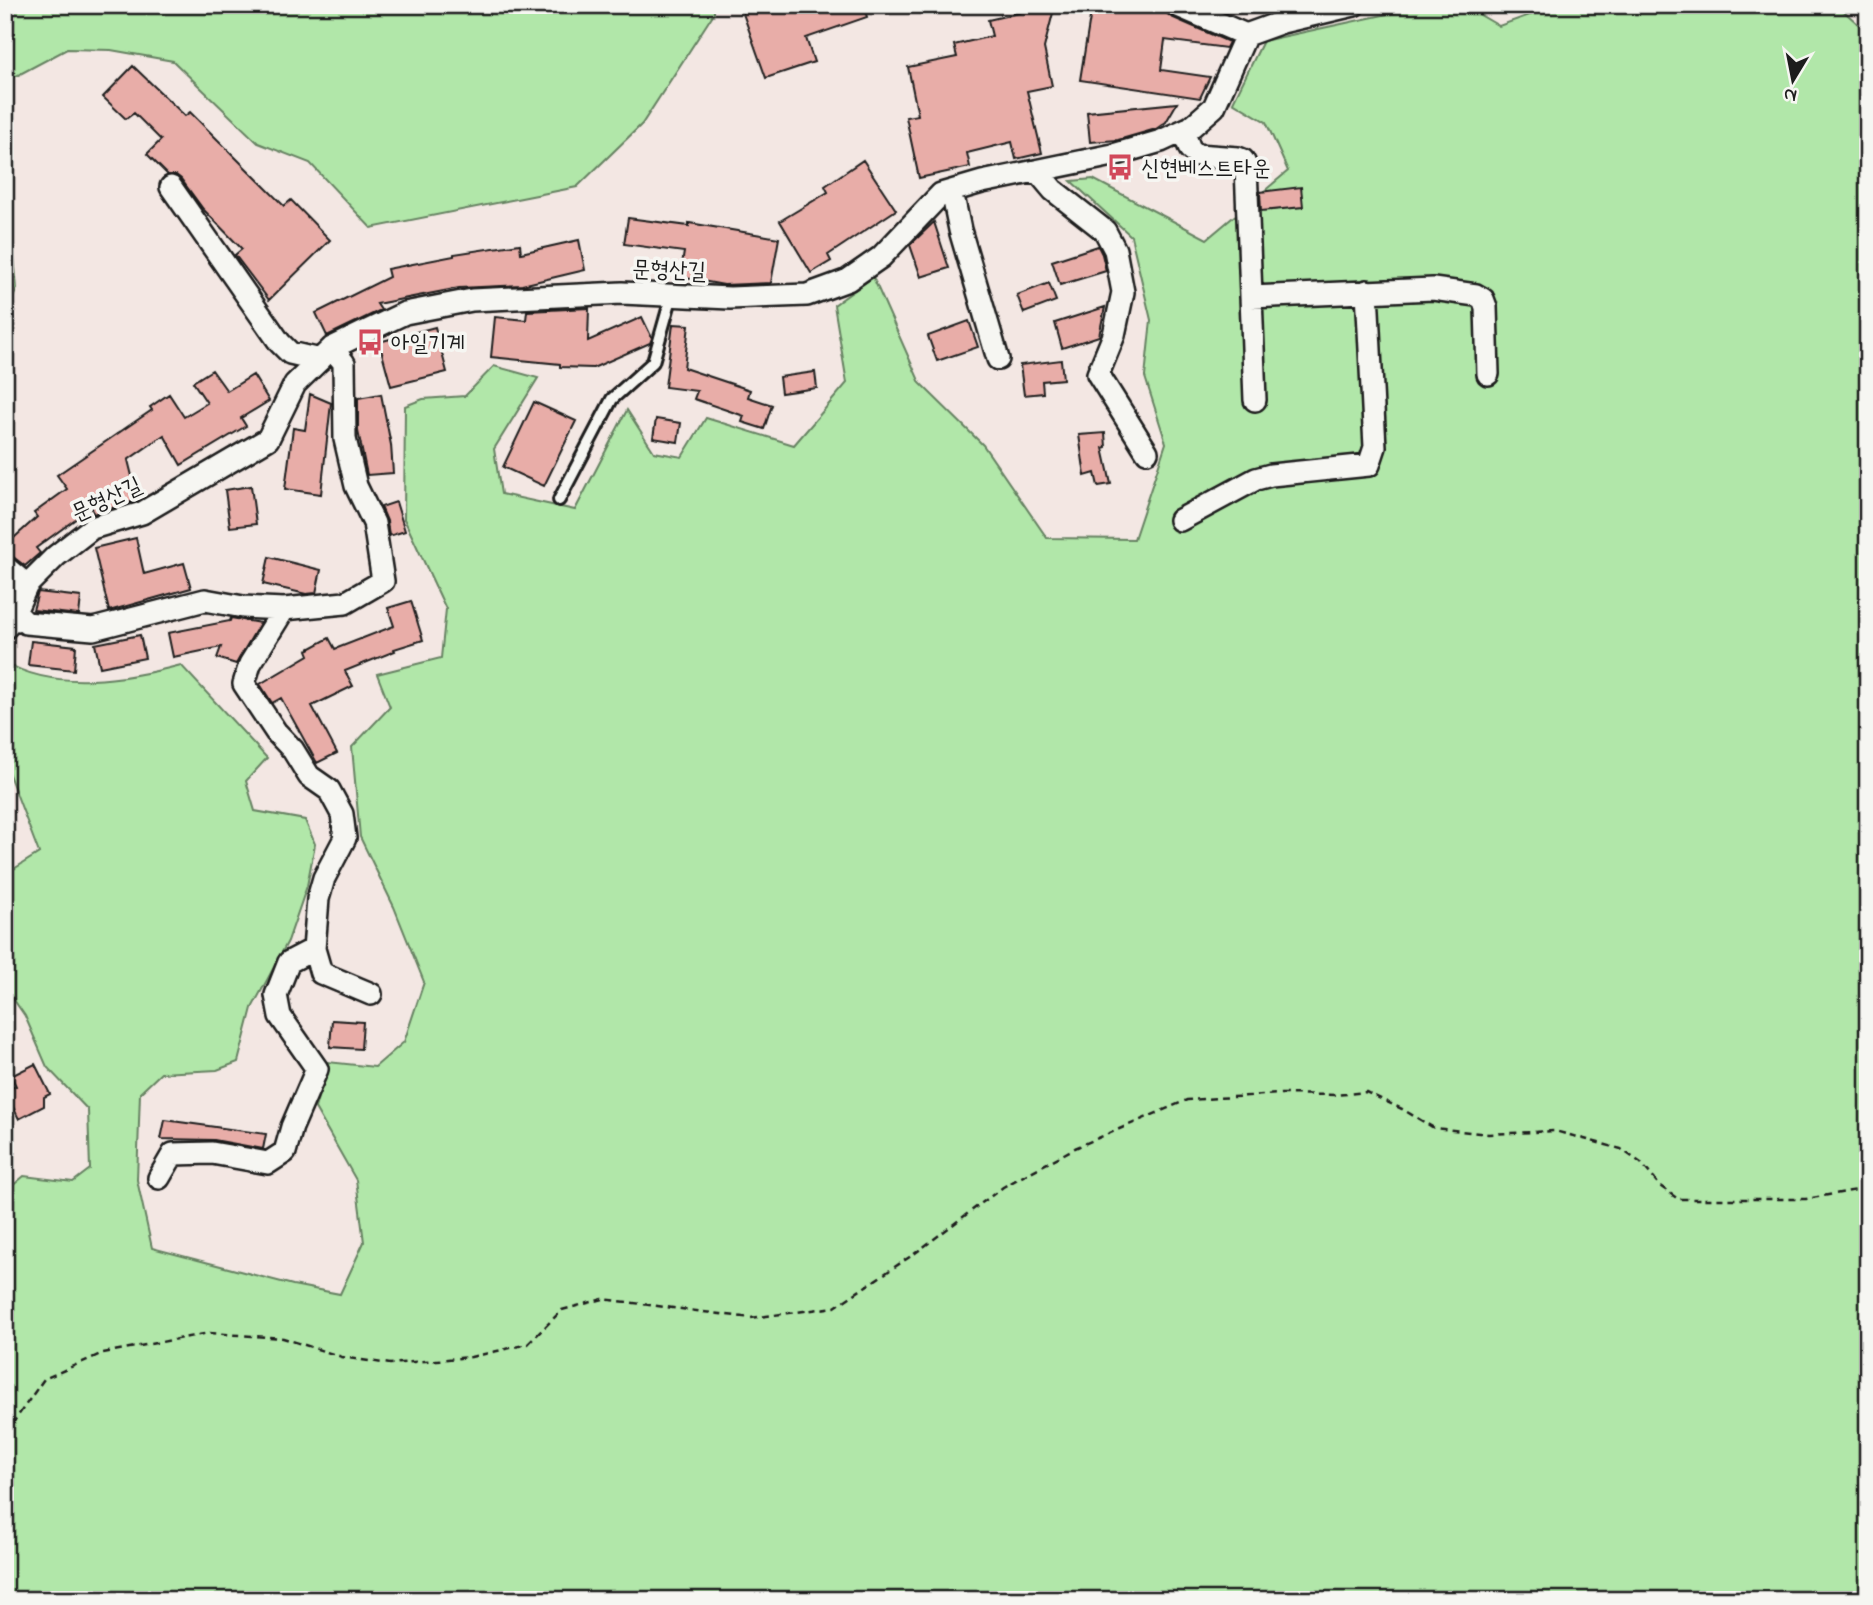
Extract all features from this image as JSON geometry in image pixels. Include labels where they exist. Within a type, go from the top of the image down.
[{"type":"street","points":[[1176,5],[1246,35],[1282,22],[1354,5]]},
{"type":"street","name":"문형산길","points":[[5,628],[10,624],[27,585],[56,556],[92,528],[142,513],[268,439],[295,384],[326,354],[405,313],[472,300],[622,293],[730,298],[807,295],[848,280],[881,257],[941,194],[1113,155],[1161,141],[1191,127],[1214,107],[1246,35]]},
{"type":"street","points":[[1183,131],[1190,149],[1197,155],[1238,158],[1243,160],[1246,166],[1255,400]]},
{"type":"street","points":[[1037,171],[1053,190],[1105,231],[1115,250],[1123,292],[1114,335],[1098,374],[1147,452]]},
{"type":"street","points":[[16,609],[26,623],[93,629],[205,600],[243,607],[284,609],[345,603],[383,581],[374,523],[356,486],[345,439],[344,363],[326,354],[290,354],[244,295],[171,187]]},
{"type":"street","points":[[952,191],[960,230],[998,359]]},
{"type":"street","points":[[1251,297],[1433,289],[1466,292],[1483,299],[1486,307],[1488,374]]},
{"type":"street","points":[[1180,520],[1256,480],[1271,475],[1369,465],[1373,459],[1374,447],[1367,292]]},
{"type":"street","points":[[5,567],[27,585]]},
{"type":"street","points":[[284,609],[250,664],[244,684],[276,733],[293,750],[309,776],[329,790],[342,814],[345,838],[324,878],[317,899],[314,949],[321,973],[371,994]]},
{"type":"street","points":[[159,1178],[173,1154],[212,1153],[268,1163],[285,1152],[292,1127],[317,1069],[280,1016],[276,995],[289,962],[314,949]]},
{"type":"lane","points":[[559,500],[612,398],[653,362],[672,295]]},
{"type":"path","points":[[5,1434],[44,1379],[103,1353],[209,1333],[283,1338],[342,1357],[390,1364],[471,1357],[528,1344],[562,1310],[603,1299],[751,1318],[835,1307],[914,1254],[1003,1187],[1075,1148],[1187,1100],[1280,1094],[1366,1093],[1402,1109],[1434,1128],[1488,1134],[1555,1131],[1621,1149],[1641,1163],[1660,1186],[1678,1199],[1806,1199],[1868,1188]]},
{"type":"green space","points":[[5,5],[714,5],[714,13],[642,124],[577,187],[371,228],[310,163],[258,143],[173,61],[111,50],[67,49],[5,82]]},
{"type":"green space","points":[[1557,5],[1837,5],[1868,33],[1868,1600],[5,1600],[5,1192],[24,1176],[73,1182],[90,1169],[88,1110],[47,1067],[25,1016],[5,987],[5,940],[13,932],[9,872],[39,853],[5,764],[5,662],[46,677],[69,680],[138,675],[181,665],[267,758],[246,781],[255,811],[305,820],[315,844],[307,886],[288,941],[252,1008],[238,1062],[217,1070],[161,1073],[140,1093],[137,1180],[152,1248],[293,1285],[340,1294],[364,1242],[356,1180],[315,1108],[328,1062],[375,1067],[404,1042],[424,982],[394,907],[360,837],[352,747],[390,707],[377,674],[441,658],[446,609],[404,519],[405,406],[423,399],[465,396],[494,366],[538,378],[494,449],[501,494],[575,510],[627,410],[654,452],[682,457],[706,418],[794,445],[847,383],[834,305],[873,277],[920,383],[983,445],[1047,538],[1134,539],[1166,443],[1145,377],[1151,320],[1131,236],[1071,181],[1093,179],[1207,239],[1288,171],[1266,122],[1233,102],[1263,41],[1420,7],[1468,8],[1499,26]]},
{"type":"green space","points":[[5,206],[9,206],[17,288],[5,317]]},
{"type":"building","points":[[740,5],[863,5],[867,17],[806,38],[814,62],[766,78]]},
{"type":"building","points":[[1032,5],[1055,5],[1044,48],[1052,86],[1027,91],[1042,153],[1016,159],[1012,142],[967,153],[970,167],[919,178],[906,117],[918,115],[908,67],[957,57],[954,45],[992,36],[988,20],[1031,10]]},
{"type":"building","points":[[1092,5],[1162,5],[1171,17],[1229,42],[1226,48],[1165,40],[1161,70],[1210,77],[1200,98],[1080,80]]},
{"type":"building","points":[[133,66],[185,116],[190,112],[284,206],[291,200],[330,240],[269,300],[235,255],[242,249],[203,209],[181,179],[176,175],[168,175],[147,154],[161,140],[134,113],[126,119],[103,97]]},
{"type":"building","points":[[1177,103],[1166,122],[1156,129],[1118,140],[1090,142],[1087,112]]},
{"type":"building","points":[[863,160],[896,210],[828,255],[831,261],[811,273],[780,221],[828,192],[825,186]]},
{"type":"building","points":[[1301,187],[1303,207],[1261,211],[1260,192]]},
{"type":"building","points":[[628,218],[689,226],[689,223],[779,238],[771,283],[724,285],[680,277],[684,252],[624,244]]},
{"type":"building","points":[[934,222],[949,268],[921,277],[910,245]]},
{"type":"building","points":[[579,240],[585,270],[522,285],[459,288],[377,304],[381,310],[327,336],[316,313],[389,277],[387,269],[454,254],[520,244],[521,253]]},
{"type":"building","points":[[1098,246],[1106,271],[1060,285],[1052,261]]},
{"type":"building","points":[[1049,283],[1056,301],[1024,313],[1017,295]]},
{"type":"building","points":[[1105,307],[1099,336],[1062,348],[1055,323]]},
{"type":"building","points":[[589,308],[588,341],[642,317],[652,338],[650,343],[593,368],[560,367],[560,364],[491,357],[495,317],[526,320],[527,311]]},
{"type":"building","points":[[969,321],[978,347],[937,361],[928,336]]},
{"type":"building","points":[[673,324],[689,325],[684,368],[750,390],[748,397],[772,405],[764,429],[742,422],[744,416],[694,399],[697,391],[665,387]]},
{"type":"building","points":[[435,327],[447,372],[391,386],[379,342]]},
{"type":"building","points":[[1061,360],[1063,379],[1042,381],[1043,393],[1024,395],[1020,365]]},
{"type":"building","points":[[212,370],[227,391],[253,375],[269,401],[241,418],[246,426],[181,465],[164,435],[128,460],[138,500],[93,514],[92,507],[36,548],[40,553],[25,566],[5,554],[5,546],[37,517],[34,513],[67,489],[57,475],[152,410],[150,407],[169,394],[184,417],[207,403],[193,382]]},
{"type":"building","points":[[815,372],[817,388],[781,393],[779,377]]},
{"type":"building","points":[[310,394],[331,403],[321,494],[285,489],[293,428],[305,430]]},
{"type":"building","points":[[381,394],[391,445],[393,473],[367,475],[358,431],[358,398]]},
{"type":"building","points":[[534,402],[576,421],[544,486],[503,467]]},
{"type":"building","points":[[656,419],[681,423],[678,442],[653,438]]},
{"type":"building","points":[[1105,433],[1106,447],[1103,448],[1111,484],[1098,486],[1095,473],[1085,476],[1079,435]]},
{"type":"building","points":[[251,486],[256,524],[230,527],[225,490]]},
{"type":"building","points":[[396,502],[405,531],[389,536],[381,507]]},
{"type":"building","points":[[136,538],[144,574],[184,563],[191,588],[109,611],[94,548]]},
{"type":"building","points":[[269,557],[321,570],[316,593],[306,594],[263,584]]},
{"type":"building","points":[[38,592],[81,597],[79,615],[33,610]]},
{"type":"building","points":[[411,601],[423,640],[394,649],[395,651],[345,671],[353,686],[312,706],[337,753],[317,763],[281,698],[272,703],[260,684],[309,655],[307,650],[329,638],[335,649],[394,626],[388,608]]},
{"type":"building","points":[[231,618],[260,623],[236,664],[217,658],[221,647],[173,657],[168,633],[230,621]]},
{"type":"building","points":[[140,635],[145,658],[100,667],[95,644]]},
{"type":"building","points":[[31,641],[76,646],[74,670],[28,665]]},
{"type":"building","points":[[332,1020],[363,1022],[361,1049],[330,1047]]},
{"type":"building","points":[[35,1064],[50,1094],[44,1097],[44,1106],[19,1119],[5,1091],[16,1086],[11,1076]]},
{"type":"building","points":[[165,1120],[266,1134],[263,1149],[214,1140],[161,1139]]},
{"type":"place","name":"신현베스트타운","points":[[1120,167]]},
{"type":"place","name":"아일기계","points":[[370,342]]}]
